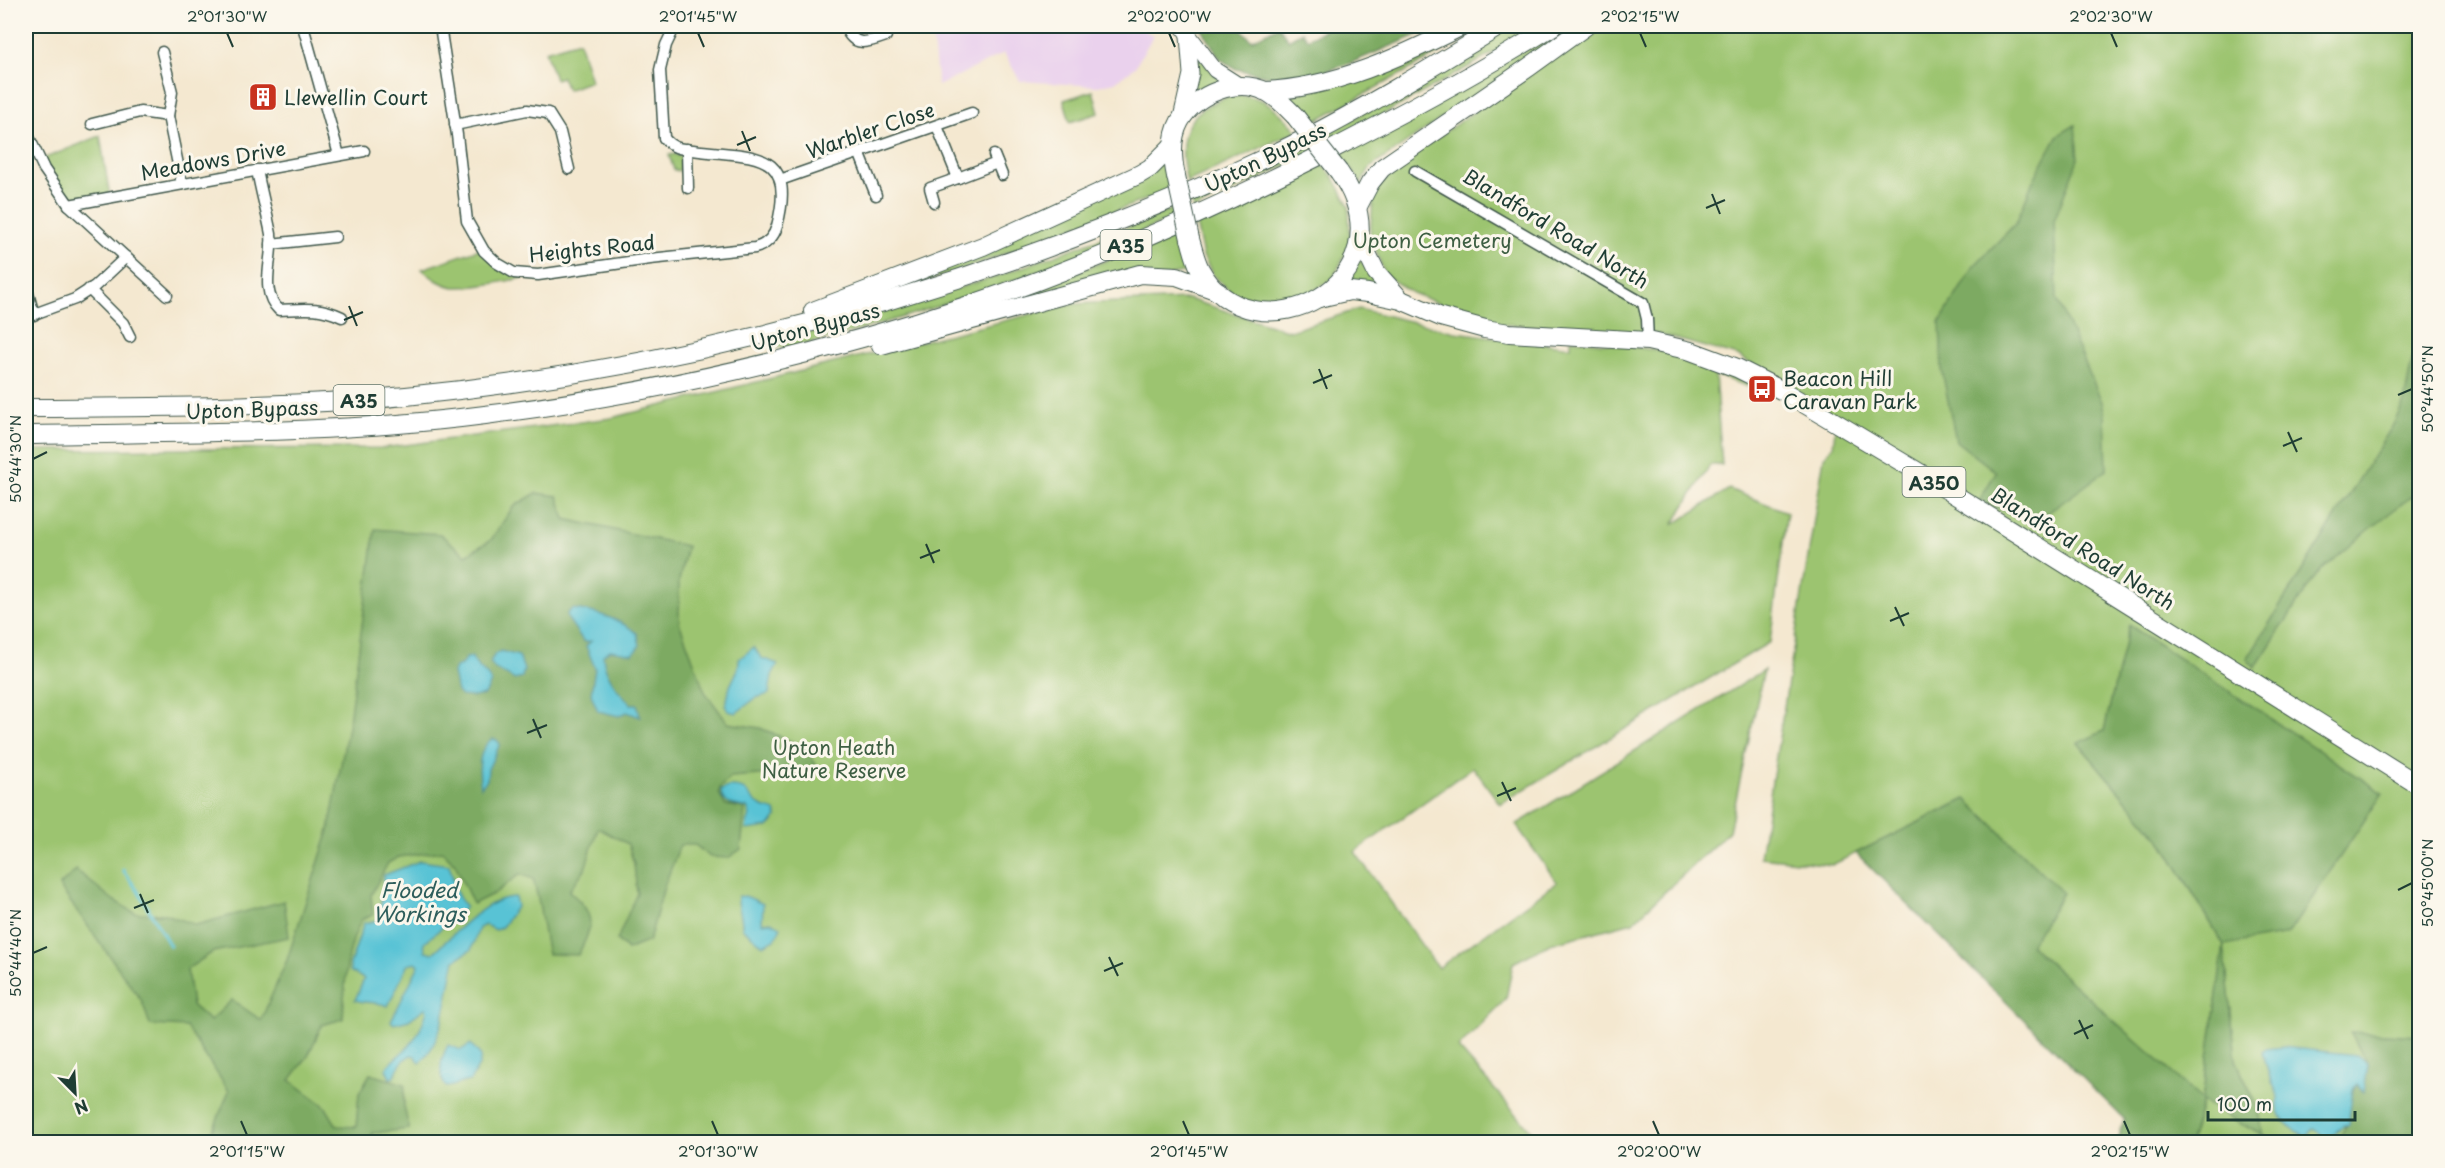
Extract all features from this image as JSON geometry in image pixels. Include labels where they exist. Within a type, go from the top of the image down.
[{"type":"highway","points":[[1264,91],[1281,101],[1295,116],[1339,172],[1350,189],[1357,208],[1360,239],[1351,266],[1319,298],[1289,309],[1266,311],[1236,303],[1218,291],[1200,269],[1190,238],[1176,176],[1173,146],[1180,121],[1200,99],[1218,91],[1240,86],[1264,91],[1303,88],[1345,76],[1462,26]]},
{"type":"highway","name":"Upton Bypass","points":[[26,408],[276,405],[405,396],[528,381],[689,352],[852,311],[1044,250],[1179,196],[1300,141],[1389,92],[1500,26]]},
{"type":"highway","name":"Upton Bypass","points":[[26,435],[218,434],[368,426],[487,415],[668,384],[766,363],[897,328],[976,303],[1088,261],[1232,199],[1356,138],[1470,76],[1553,26]]},
{"type":"highway","points":[[1357,208],[1370,183],[1382,168],[1529,68],[1586,26]]},
{"type":"highway","name":"A35","points":[[689,352],[795,317],[983,246],[1140,174],[1150,168],[1173,146]]},
{"type":"highway","name":"Blandford Road North","points":[[1360,239],[1382,282],[1401,300]]},
{"type":"highway","name":"A35","points":[[668,384],[745,375],[820,360],[1140,274],[1177,276],[1218,291]]},
{"type":"highway","name":"Blandford Road North","points":[[1319,298],[1357,291],[1401,300],[1441,317],[1485,329],[1509,333],[1648,341],[1712,358],[1737,368],[1783,392],[2121,597],[2420,786]]},
{"type":"main road","points":[[1185,31],[1215,70],[1240,86]]},
{"type":"main road","points":[[1180,121],[1191,74],[1185,31]]},
{"type":"street","points":[[303,26],[339,155]]},
{"type":"street","name":"Heights Road","points":[[440,26],[467,221],[484,251],[497,263],[514,273],[538,275],[760,246],[770,240],[777,226],[781,202],[780,180]]},
{"type":"street","points":[[675,26],[666,45],[660,70],[664,138],[675,148],[757,157],[770,164],[780,180]]},
{"type":"street","points":[[844,26],[848,35],[858,41],[867,43],[886,36]]},
{"type":"street","points":[[162,52],[171,81],[172,92],[168,116],[182,184]]},
{"type":"street","points":[[455,125],[527,110],[548,113],[560,132],[569,169]]},
{"type":"street","points":[[92,124],[140,112],[168,116]]},
{"type":"street","name":"Warbler Close","points":[[780,180],[972,113]]},
{"type":"street","points":[[937,126],[958,178]]},
{"type":"street","points":[[26,131],[44,169],[69,205],[167,296]]},
{"type":"street","points":[[687,149],[688,188]]},
{"type":"street","name":"Meadows Drive","points":[[69,205],[364,151]]},
{"type":"street","points":[[859,152],[876,195]]},
{"type":"street","points":[[934,202],[930,188],[958,178],[996,159],[1002,175]]},
{"type":"street","points":[[257,171],[271,241],[268,291],[272,304],[279,310],[309,307],[328,310],[342,317]]},
{"type":"street","name":"Blandford Road North","points":[[1415,171],[1643,303],[1647,319],[1648,341]]},
{"type":"street","points":[[271,241],[334,237]]},
{"type":"street","points":[[26,286],[30,316],[75,299],[89,290],[126,256]]},
{"type":"street","points":[[89,290],[123,323],[130,336]]},
{"type":"shaded area","points":[[931,26],[1139,26],[1153,36],[1135,67],[1115,82],[1098,86],[1020,81],[1004,53],[938,86]]},
{"type":"green space","points":[[1200,26],[1238,26],[1252,40],[1279,26],[1288,40],[1302,32],[1307,39],[1332,26],[1439,26],[1348,64],[1301,79],[1272,77],[1236,69],[1220,59]]},
{"type":"green space","points":[[1470,26],[1484,26],[1313,122],[1289,97]]},
{"type":"green space","points":[[1510,26],[1536,26],[1504,47],[1332,143],[1324,135],[1399,93]]},
{"type":"green space","points":[[1562,26],[1575,26],[1370,168],[1361,184],[1340,154]]},
{"type":"green space","name":"Upton Cemetery","points":[[1594,26],[2419,26],[2419,1142],[2277,1142],[2263,1134],[2259,1110],[2236,1060],[2224,948],[2202,1101],[2030,945],[1966,799],[1832,865],[1760,857],[1824,457],[1833,446],[1837,416],[1738,356],[1658,334],[1490,323],[1412,293],[1385,275],[1370,234],[1374,191],[1410,157]],"holes":[[[2129,625],[2224,945],[2163,843],[2079,744],[2104,731]]]},
{"type":"green space","points":[[579,41],[591,81],[567,90],[562,77],[555,79],[545,51]]},
{"type":"green space","points":[[1194,52],[1223,82],[1194,96],[1191,94]]},
{"type":"green space","points":[[1093,91],[1099,113],[1070,122],[1064,100]]},
{"type":"green space","points":[[1234,95],[1245,95],[1262,100],[1277,110],[1297,131],[1187,182],[1183,150],[1188,126],[1205,107]]},
{"type":"green space","points":[[2075,125],[2078,159],[2054,221],[2057,299],[2102,402],[2105,415],[2107,470],[2034,523],[1979,501],[1996,472],[1956,441],[1942,370],[1940,322],[1974,266],[2016,223],[2032,183],[2057,136]]},
{"type":"green space","points":[[100,136],[110,197],[69,205],[40,160]]},
{"type":"green space","points":[[1306,143],[1313,153],[1193,210],[1190,199]]},
{"type":"green space","points":[[675,154],[682,157],[680,171],[674,170],[669,155]]},
{"type":"green space","points":[[1166,159],[1171,190],[969,267],[859,303]]},
{"type":"green space","points":[[1323,165],[1334,178],[1349,206],[1350,245],[1333,278],[1297,302],[1253,302],[1230,291],[1213,275],[1203,256],[1196,224]]},
{"type":"green space","points":[[1175,208],[1177,217],[986,290],[889,321],[790,348],[763,346],[995,277],[1107,236]]},
{"type":"green space","points":[[1179,232],[1190,270],[1187,272],[959,318]]},
{"type":"green space","points":[[482,248],[497,263],[534,275],[494,283],[455,287],[441,283],[422,269]]},
{"type":"green space","points":[[1359,258],[1381,286],[1348,287]]},
{"type":"green space","name":"Upton Heath Nature Reserve","points":[[1188,299],[1290,331],[1359,309],[1455,332],[1571,347],[1571,339],[1687,354],[1754,386],[1751,388],[1715,375],[1722,465],[1710,465],[1673,525],[1729,489],[1787,512],[1770,642],[1500,804],[1473,767],[1355,852],[1438,968],[1557,882],[1516,825],[1764,670],[1729,831],[1633,922],[1550,944],[1513,963],[1506,999],[1458,1048],[1541,1142],[26,1142],[26,450],[382,448],[611,418],[1072,304]]},
{"type":"green space","points":[[2419,325],[2419,491],[2378,522],[2316,575],[2255,668],[2247,659],[2393,425],[2404,402]]},
{"type":"green space","points":[[536,493],[558,496],[565,519],[687,546],[679,581],[679,622],[705,692],[728,723],[760,728],[805,747],[820,771],[730,777],[720,788],[719,793],[725,805],[745,808],[741,849],[728,858],[710,857],[695,845],[680,845],[664,887],[649,941],[627,950],[617,940],[637,893],[634,864],[628,844],[598,828],[585,869],[569,891],[584,907],[590,920],[587,935],[578,955],[548,954],[533,879],[520,874],[495,893],[473,904],[455,864],[442,851],[399,857],[388,863],[371,895],[373,915],[362,919],[352,943],[344,993],[343,1019],[322,1025],[308,1056],[290,1080],[325,1106],[337,1126],[356,1127],[359,1093],[370,1074],[405,1084],[404,1106],[409,1129],[372,1133],[372,1142],[208,1142],[229,1091],[186,1027],[150,1025],[142,1001],[59,886],[76,870],[113,900],[135,913],[165,914],[196,925],[284,901],[289,937],[213,952],[187,969],[192,1005],[210,1021],[232,1000],[261,1020],[287,960],[329,830],[349,721],[375,529],[440,534],[466,555],[491,540],[513,507]]},
{"type":"green space","points":[[2129,625],[2383,793],[2288,934],[2224,945],[2163,843],[2078,743],[2104,731]]},
{"type":"green space","points":[[1966,799],[2063,893],[2030,945],[2202,1100],[2224,945],[2236,1060],[2259,1110],[2263,1136],[2202,1101],[2190,1142],[2118,1142],[2124,1119],[1856,853]]},
{"type":"green space","points":[[2350,1032],[2419,1036],[2419,1142],[2342,1142],[2341,1135],[2347,1122],[2354,1089],[2357,1084],[2363,1091],[2368,1065]]},
{"type":"green space","points":[[2202,1101],[2274,1142],[2190,1142]]},
{"type":"water","points":[[572,609],[606,616],[637,633],[640,645],[633,654],[610,650],[603,655],[612,682],[631,704],[637,704],[640,717],[627,712],[619,716],[598,711],[591,694],[595,668],[586,646],[591,641],[584,642],[568,619],[567,614]]},
{"type":"water","points":[[754,647],[761,658],[778,664],[772,675],[769,694],[756,698],[736,713],[728,711],[725,705],[730,685],[738,669],[739,659]]},
{"type":"water","points":[[501,651],[519,656],[524,670],[522,677],[515,680],[495,669],[490,662],[495,654]]},
{"type":"water","points":[[472,657],[491,682],[485,695],[461,696],[457,692],[453,673],[455,667],[461,665],[466,658]]},
{"type":"water","points":[[492,739],[497,740],[500,744],[488,769],[487,780],[481,787],[480,760],[484,748]]},
{"type":"water","points":[[728,787],[742,789],[756,803],[775,811],[777,817],[768,827],[746,830],[749,811],[747,808],[726,802],[721,790]]},
{"type":"water","name":"Flooded Workings","points":[[420,861],[449,865],[456,891],[466,907],[424,943],[425,951],[433,953],[471,918],[493,903],[515,897],[517,906],[502,927],[496,930],[485,925],[479,928],[471,950],[455,960],[444,1015],[429,1053],[420,1063],[415,1056],[411,1055],[401,1064],[394,1077],[390,1078],[386,1069],[414,1040],[427,1011],[425,1008],[409,1020],[394,1024],[391,1021],[419,965],[416,962],[408,964],[388,1006],[355,1000],[364,979],[350,971],[350,964],[364,923],[379,920],[384,875]]},
{"type":"water","points":[[738,896],[748,897],[763,904],[762,923],[771,922],[781,927],[775,939],[763,945],[742,928]]},
{"type":"water","points":[[471,1044],[481,1056],[470,1081],[446,1087],[441,1066],[448,1045],[461,1050]]},
{"type":"water","points":[[2282,1047],[2357,1055],[2368,1064],[2364,1092],[2357,1084],[2353,1089],[2348,1125],[2343,1125],[2325,1142],[2320,1133],[2313,1129],[2306,1136],[2288,1125],[2280,1112],[2278,1095],[2268,1073],[2263,1052],[2266,1049]]},
{"type":"waterway","points":[[123,870],[170,946]]},
{"type":"place","name":"Llewellin Court","points":[[263,97]]},
{"type":"place","name":"Beacon Hill Caravan Park","points":[[1762,389]]}]
